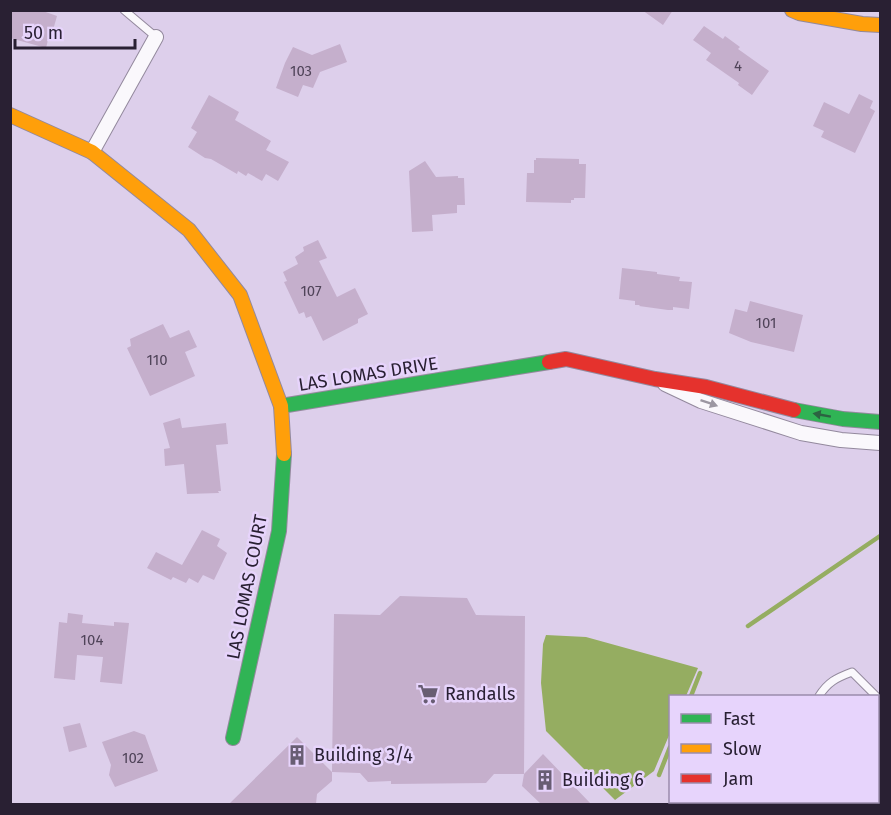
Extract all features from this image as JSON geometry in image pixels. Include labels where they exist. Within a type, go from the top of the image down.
[{"type":"street","points":[[792,10],[862,24],[880,25]]},
{"type":"street","points":[[92,152],[156,37]]},
{"type":"street","name":"LAS LOMAS DRIVE","points":[[10,115],[92,152],[189,230],[240,295],[281,406],[566,359],[655,379],[706,387],[825,416],[880,422]]},
{"type":"street","name":"LAS LOMAS DRIVE","points":[[655,379],[701,401],[784,429],[819,437],[880,443]]},
{"type":"street","name":"LAS LOMAS COURT","points":[[233,738],[279,531],[284,450],[281,406]]},
{"type":"lane","points":[[124,10],[156,37]]},
{"type":"lane","points":[[820,695],[837,677],[852,672],[874,695]]},
{"type":"shaded area","points":[[546,635],[586,637],[698,668],[686,695],[669,695],[669,735],[654,771],[615,800],[546,731],[541,683],[543,644]]},
{"type":"building","points":[[10,10],[40,10],[57,16],[46,48],[10,38]]},
{"type":"building","points":[[642,10],[673,10],[663,25]]},
{"type":"building","points":[[704,26],[723,39],[725,36],[740,47],[738,49],[769,71],[752,95],[706,60],[711,53],[693,40]]},
{"type":"building","points":[[340,44],[347,62],[320,72],[313,88],[303,85],[298,97],[276,88],[293,47],[312,55]]},
{"type":"building","points":[[859,94],[873,101],[870,108],[875,111],[855,153],[821,137],[824,131],[813,126],[824,102],[849,114]]},
{"type":"building","points":[[209,95],[239,112],[235,120],[271,141],[266,150],[289,162],[278,181],[266,174],[262,181],[248,173],[246,176],[238,171],[237,174],[188,147],[197,132],[191,128]]},
{"type":"building","points":[[536,158],[579,159],[579,164],[586,164],[585,198],[574,198],[571,203],[526,202],[527,173],[534,173]]},
{"type":"building","points":[[425,161],[436,177],[464,178],[465,205],[457,205],[457,213],[432,215],[433,231],[412,232],[409,171]]},
{"type":"building","points":[[318,240],[327,258],[319,261],[337,297],[355,288],[368,314],[358,319],[358,323],[323,341],[311,316],[306,318],[304,312],[299,314],[284,282],[287,281],[283,272],[298,264],[295,257],[304,251],[303,247]]},
{"type":"building","points":[[622,268],[657,272],[657,274],[680,277],[679,281],[692,282],[689,309],[673,307],[673,310],[668,310],[639,306],[635,305],[635,301],[619,299]]},
{"type":"building","points":[[750,301],[803,315],[794,352],[751,342],[729,333],[735,309],[747,312]]},
{"type":"building","points":[[163,324],[170,338],[189,330],[197,347],[185,352],[195,376],[150,396],[127,348],[131,346],[130,339]]},
{"type":"building","points":[[180,418],[182,428],[226,423],[228,444],[216,445],[221,491],[218,491],[219,493],[187,494],[184,464],[165,466],[164,449],[170,448],[163,423]]},
{"type":"building","points":[[202,530],[220,539],[217,546],[227,553],[214,580],[203,575],[198,583],[189,578],[186,583],[173,577],[171,580],[147,568],[156,552],[182,565]]},
{"type":"building","name":"Randalls","points":[[400,596],[467,598],[476,615],[525,616],[524,774],[494,774],[486,783],[391,784],[391,781],[368,782],[360,773],[332,772],[334,614],[380,615]]},
{"type":"building","points":[[68,613],[83,615],[82,623],[114,626],[114,622],[129,623],[122,684],[100,682],[103,657],[77,655],[75,680],[54,678],[59,622],[67,623]]},
{"type":"building","points":[[80,723],[87,747],[69,752],[63,727]]},
{"type":"building","points":[[134,731],[145,735],[158,771],[115,787],[109,775],[111,765],[102,742]]},
{"type":"building","name":"Building 3/4","points":[[297,737],[332,772],[332,781],[317,794],[316,804],[229,804]]},
{"type":"building","name":"Building 6","points":[[543,754],[591,804],[541,804],[522,786],[524,774]]},
{"type":"waterway","points":[[748,626],[880,536]]},
{"type":"waterway","points":[[691,695],[700,673]]},
{"type":"waterway","points":[[659,775],[669,750]]},
{"type":"traffic: fast","points":[[281,406],[549,362]]},
{"type":"traffic: fast","points":[[794,410],[843,419],[880,422]]},
{"type":"traffic: fast","points":[[233,738],[279,531],[284,454]]},
{"type":"traffic: slow","points":[[792,10],[862,24],[880,25]]},
{"type":"traffic: slow","points":[[10,115],[92,152],[189,230],[240,295],[281,406],[284,454]]},
{"type":"traffic: jam","points":[[549,362],[566,359],[655,379],[706,387],[794,410]]},
{"type":"place","name":"Randalls","points":[[428,694]]},
{"type":"place","name":"Building 3/4","points":[[297,755]]},
{"type":"place","name":"Building 6","points":[[545,780]]}]
